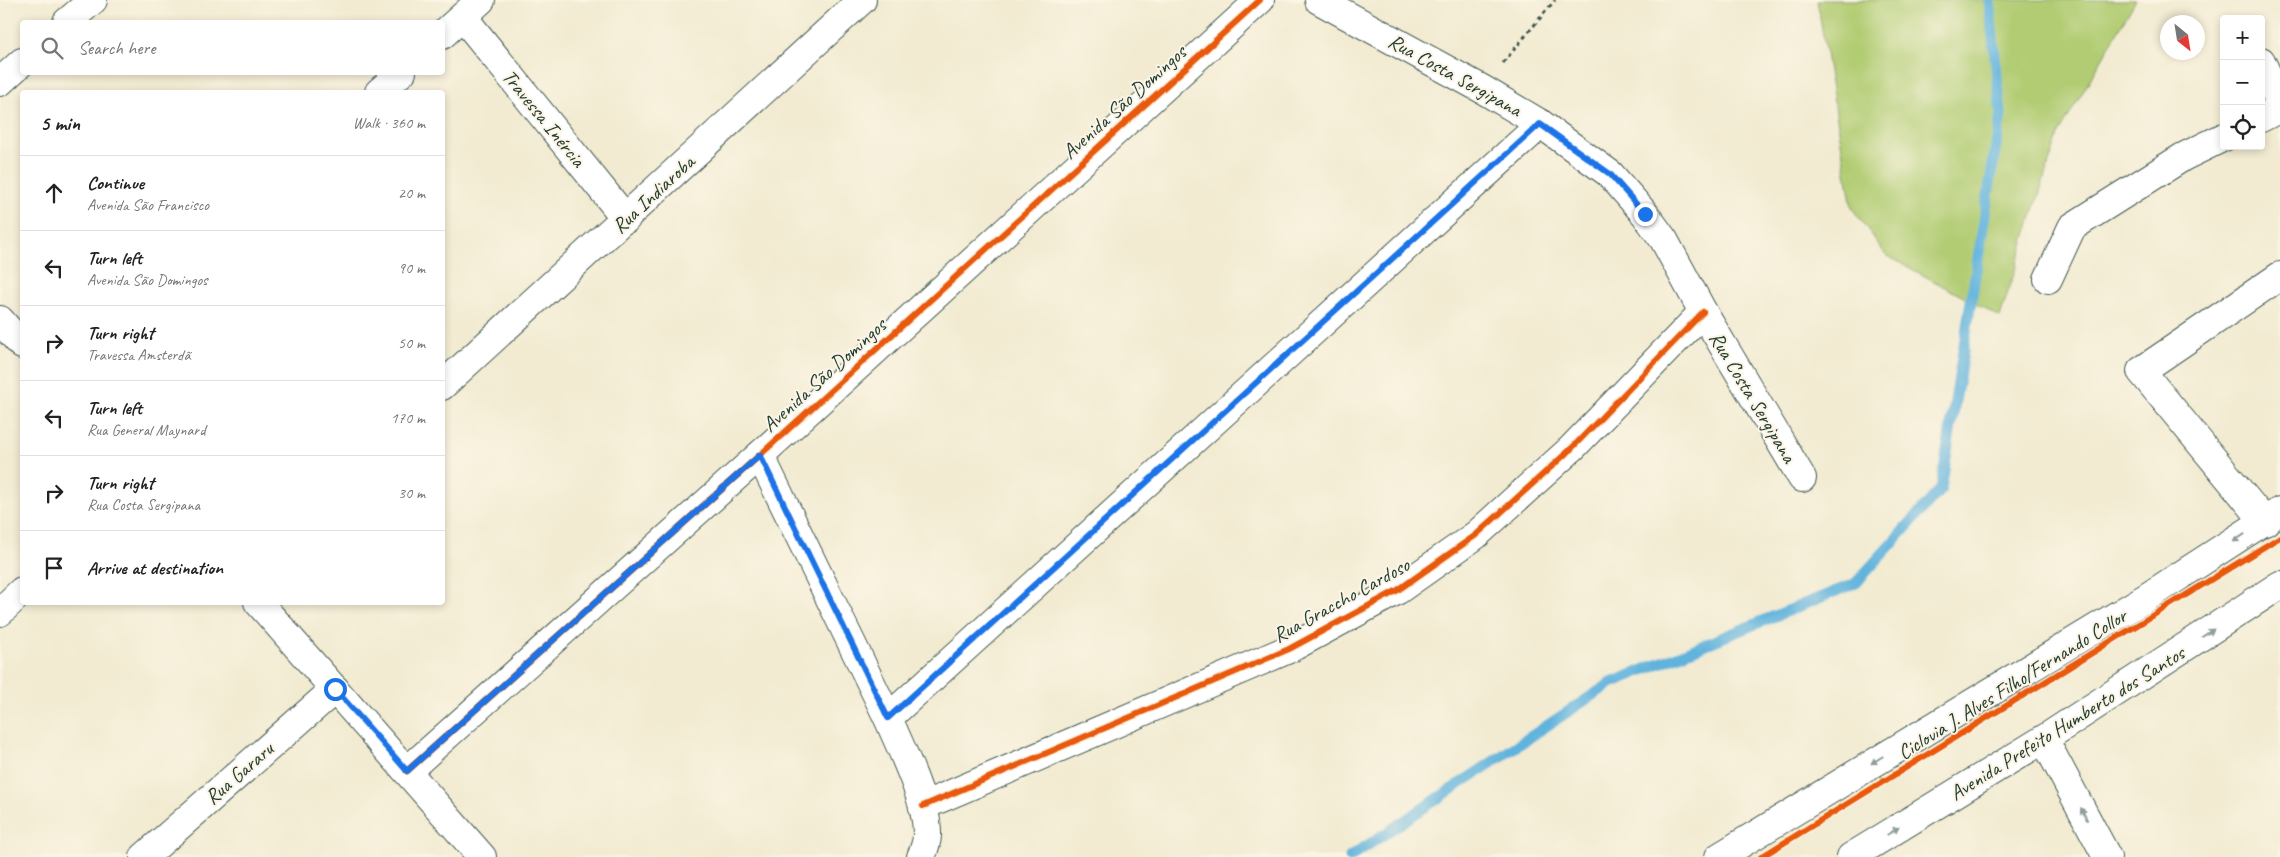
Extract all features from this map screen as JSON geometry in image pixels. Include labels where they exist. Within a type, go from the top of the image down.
[{"type":"street","points":[[70,20],[93,0]]},
{"type":"street","name":"Rua Indiaroba","points":[[445,383],[626,219],[862,0]]},
{"type":"street","name":"Avenida São Domingos","points":[[407,771],[760,455],[1260,0]]},
{"type":"street","name":"Rua Costa Sergipana","points":[[1319,0],[1482,88],[1540,124],[1610,174],[1645,214],[1664,240],[1703,312],[1802,478]]},
{"type":"street","points":[[445,32],[472,9]]},
{"type":"street","name":"Travessa Inércia","points":[[472,9],[626,219]]},
{"type":"street","points":[[0,82],[20,64]]},
{"type":"street","points":[[2265,70],[2280,103]]},
{"type":"street","points":[[382,90],[399,75]]},
{"type":"street","points":[[2265,116],[2280,108]]},
{"type":"street","points":[[888,718],[1540,124]]},
{"type":"street","points":[[2048,278],[2072,227],[2184,158],[2220,139]]},
{"type":"street","points":[[1719,857],[2144,599],[2272,516],[2141,372],[2280,276]]},
{"type":"street","name":"Rua Graccho Cardoso","points":[[923,806],[1290,649],[1398,590],[1476,535],[1572,448],[1703,312]]},
{"type":"street","points":[[0,320],[20,343]]},
{"type":"street","points":[[760,455],[888,718],[923,806],[928,833],[923,853]]},
{"type":"street","name":"Avenida Prefeito Humberto dos Santos","points":[[1851,857],[2044,739],[2280,585]]},
{"type":"street","points":[[0,612],[20,593]]},
{"type":"street","points":[[261,605],[482,857]]},
{"type":"street","name":"Rua Gararu","points":[[144,857],[335,689]]},
{"type":"street","points":[[2044,739],[2107,857]]},
{"type":"path","points":[[1482,88],[1555,0]]},
{"type":"green space","points":[[1817,0],[2136,0],[2058,135],[2000,317],[1886,255],[1852,208]]},
{"type":"waterway","points":[[1350,857],[1611,683],[1856,583],[1941,489],[2001,114],[1989,0]]},
{"type":"cycle path","points":[[407,771],[760,455],[1260,0]]},
{"type":"cycle path","points":[[923,806],[1289,649],[1398,590],[1476,535],[1572,448],[1703,312]]},
{"type":"cycle path","name":"Ciclovia J. Alves Filho/Fernando Collor","points":[[1761,857],[2280,537]]},
{"type":"route","points":[[335,689],[407,771],[760,455],[888,718],[1540,124],[1610,174],[1645,214]]}]
